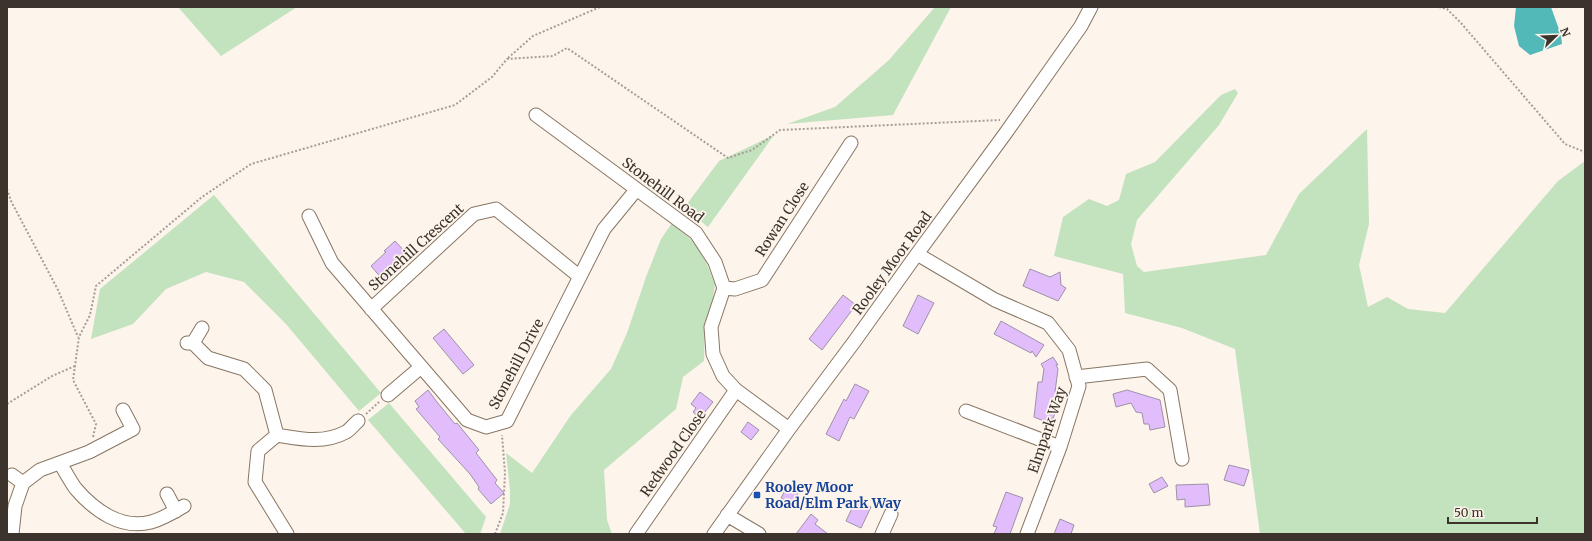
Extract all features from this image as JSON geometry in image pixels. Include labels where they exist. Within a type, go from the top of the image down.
[{"type":"street","name":"Rooley Moor Road","points":[[714,534],[1016,119],[1081,26],[1091,7]]},
{"type":"street","name":"Stonehill Road","points":[[536,115],[696,233],[715,262],[724,288]]},
{"type":"street","name":"Rowan Close","points":[[724,288],[734,289],[762,280],[851,143]]},
{"type":"street","name":"Stonehill Drive","points":[[309,216],[332,263],[467,420],[486,427],[507,421],[604,229],[636,190]]},
{"type":"street","name":"Stonehill Crescent","points":[[371,309],[474,214],[496,209],[580,277]]},
{"type":"street","name":"Elmpark Way","points":[[917,254],[994,300],[1048,323],[1069,350],[1079,386],[1060,447],[1027,534]]},
{"type":"street","points":[[724,288],[711,327],[713,354],[723,376],[736,390],[789,429]]},
{"type":"street","points":[[202,328],[190,343],[208,358],[244,369],[265,390],[277,435]]},
{"type":"street","points":[[388,395],[421,367]]},
{"type":"street","points":[[1076,377],[1147,369],[1170,390],[1182,459]]},
{"type":"street","name":"Redwood Close","points":[[636,534],[736,390]]},
{"type":"street","points":[[12,534],[15,506],[23,483],[40,470],[89,452],[133,429],[123,410]]},
{"type":"street","points":[[966,411],[1060,447]]},
{"type":"street","points":[[277,435],[308,441],[326,439],[347,432],[358,421]]},
{"type":"street","points":[[277,435],[258,451],[255,482],[287,534]]},
{"type":"street","points":[[60,463],[76,488],[96,510],[109,517],[125,522],[151,522],[180,509],[167,494]]},
{"type":"street","points":[[12,475],[23,483]]},
{"type":"street","points":[[882,534],[891,514]]},
{"type":"street","points":[[727,516],[759,534]]},
{"type":"path","points":[[89,452],[96,424],[73,380],[78,337],[90,315],[96,286],[202,197],[251,164],[455,105],[492,77],[507,59],[533,36],[600,7]]},
{"type":"path","points":[[1439,7],[1447,9],[1461,23],[1565,144],[1585,152]]},
{"type":"path","points":[[507,59],[553,56],[567,48],[728,158],[752,150],[780,130],[1016,119]]},
{"type":"path","points":[[7,189],[11,201],[58,290],[78,337]]},
{"type":"path","points":[[7,404],[52,376],[75,366]]},
{"type":"path","points":[[358,421],[388,395]]},
{"type":"path","points":[[495,534],[503,513],[505,473],[500,423]]},
{"type":"green space","points":[[178,7],[297,7],[221,56]]},
{"type":"green space","points":[[935,7],[951,7],[893,115],[787,124],[835,107],[889,60]]},
{"type":"green space","points":[[1235,89],[1238,93],[1219,125],[1137,220],[1131,244],[1137,266],[1144,272],[1266,255],[1299,194],[1367,129],[1369,224],[1359,265],[1368,307],[1387,297],[1408,309],[1445,313],[1558,181],[1585,161],[1585,534],[1260,534],[1235,349],[1182,328],[1125,313],[1123,274],[1054,256],[1063,217],[1089,199],[1107,206],[1119,200],[1126,174],[1155,162],[1221,95]]},
{"type":"green space","points":[[774,135],[708,227],[684,208],[719,161]]},
{"type":"green space","points":[[214,195],[381,393],[359,411],[286,324],[244,282],[206,272],[166,289],[133,324],[91,339],[100,289]]},
{"type":"green space","points":[[672,223],[694,242],[707,264],[715,285],[712,305],[705,328],[704,361],[683,377],[676,409],[604,470],[607,520],[612,534],[500,534],[510,504],[506,453],[532,473],[571,415],[611,369],[627,333],[661,239]]},
{"type":"green space","points":[[389,403],[486,517],[480,534],[466,534],[368,420]]},
{"type":"water","points":[[1516,7],[1551,7],[1561,35],[1562,44],[1530,55],[1519,46],[1514,26]]},
{"type":"building","points":[[395,241],[409,256],[383,280],[371,266]]},
{"type":"building","points":[[1030,269],[1050,277],[1060,272],[1061,285],[1066,288],[1058,301],[1023,286]]},
{"type":"building","points":[[843,295],[856,305],[822,350],[809,339]]},
{"type":"building","points":[[918,295],[934,303],[918,334],[903,326]]},
{"type":"building","points":[[1001,321],[1044,345],[1036,357],[1032,351],[1031,353],[994,334]]},
{"type":"building","points":[[444,329],[474,365],[463,374],[433,338]]},
{"type":"building","points":[[1053,357],[1058,365],[1056,365],[1058,369],[1055,392],[1060,393],[1058,405],[1051,424],[1034,417],[1038,382],[1042,382],[1044,369],[1041,364]]},
{"type":"building","points":[[855,384],[869,391],[854,419],[850,417],[839,441],[826,434],[844,399],[846,401]]},
{"type":"building","points":[[428,390],[455,424],[457,423],[479,450],[476,453],[497,480],[495,483],[504,493],[491,504],[478,489],[479,487],[470,474],[438,439],[440,437],[416,409],[419,407],[415,401]]},
{"type":"building","points":[[1127,390],[1160,400],[1165,427],[1150,430],[1149,424],[1144,424],[1142,413],[1136,412],[1131,403],[1116,407],[1113,394]]},
{"type":"building","points":[[700,392],[713,402],[700,418],[693,412],[696,408],[691,404]]},
{"type":"building","points":[[748,422],[759,430],[751,440],[741,432]]},
{"type":"building","points":[[1229,465],[1249,470],[1244,486],[1224,480]]},
{"type":"building","points":[[1162,477],[1168,486],[1154,493],[1149,484]]},
{"type":"building","points":[[1208,484],[1210,505],[1185,507],[1185,499],[1177,500],[1176,485]]},
{"type":"building","points":[[788,485],[799,491],[793,504],[781,498]]},
{"type":"building","points":[[1006,492],[1023,498],[1010,534],[994,534],[997,527],[993,526]]},
{"type":"building","points":[[856,500],[871,507],[861,528],[846,521]]},
{"type":"building","points":[[811,514],[818,520],[815,524],[828,534],[796,534]]},
{"type":"building","points":[[1060,519],[1074,525],[1071,534],[1054,534]]},
{"type":"place","name":"Rooley Moor Road/Elm Park Way","points":[[757,495]]}]
